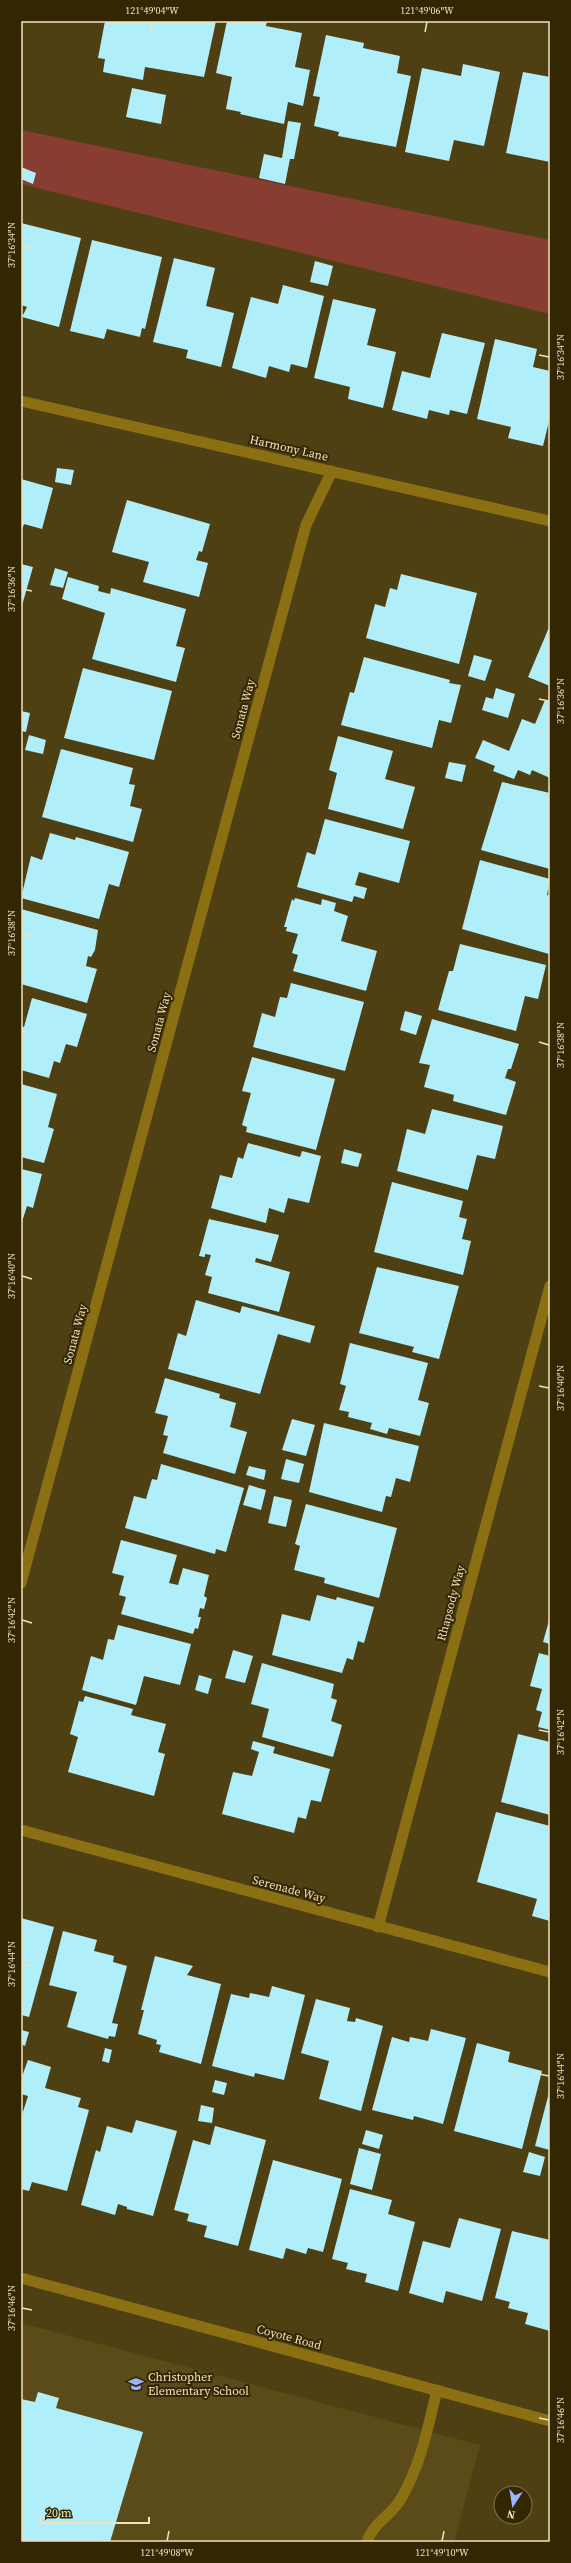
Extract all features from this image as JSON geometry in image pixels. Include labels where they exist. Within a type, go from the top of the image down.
[{"type":"street","name":"Harmony Lane","points":[[21,401],[550,522]]},
{"type":"street","name":"Sonata Way","points":[[21,1583],[306,525],[332,471]]},
{"type":"street","name":"Rhapsody Way","points":[[378,1927],[550,1286]]},
{"type":"street","name":"Serenade Way","points":[[21,1830],[550,1972]]},
{"type":"street","name":"Coyote Road","points":[[21,2278],[550,2421]]},
{"type":"street","points":[[367,2542],[370,2531],[401,2500],[416,2471],[437,2390]]},
{"type":"shaded area","points":[[21,130],[550,240],[550,314],[21,184]]},
{"type":"shaded area","name":"Christopher Elementary School","points":[[21,2323],[480,2445],[454,2542],[21,2542]]},
{"type":"building","points":[[105,21],[216,21],[204,77],[145,67],[143,80],[103,72],[105,59],[98,58]]},
{"type":"building","points":[[227,21],[267,21],[266,26],[302,33],[295,67],[310,70],[303,106],[288,102],[284,124],[240,114],[241,112],[226,109],[232,77],[216,73]]},
{"type":"building","points":[[326,35],[364,43],[363,48],[400,56],[397,73],[411,76],[396,147],[338,136],[339,132],[314,126],[320,97],[313,96]]},
{"type":"building","points":[[463,64],[500,72],[484,146],[454,140],[449,161],[405,152],[422,68],[461,76]]},
{"type":"building","points":[[523,72],[550,77],[550,162],[506,153]]},
{"type":"building","points":[[132,88],[166,95],[161,124],[126,117]]},
{"type":"building","points":[[288,121],[301,123],[294,159],[290,159],[285,184],[259,178],[264,154],[282,158]]},
{"type":"building","points":[[21,167],[36,173],[33,184],[21,179]]},
{"type":"building","points":[[21,223],[81,238],[59,327],[22,317],[27,307],[21,305]]},
{"type":"building","points":[[92,240],[162,257],[145,329],[142,328],[140,337],[107,329],[104,339],[70,331]]},
{"type":"building","points":[[174,258],[215,268],[206,306],[234,313],[221,367],[186,358],[188,350],[153,342]]},
{"type":"building","points":[[315,261],[333,266],[328,286],[310,282]]},
{"type":"building","points":[[283,285],[324,296],[307,368],[291,364],[289,372],[269,366],[266,378],[232,368],[251,297],[278,304]]},
{"type":"building","points":[[333,299],[376,309],[367,345],[396,352],[383,408],[348,399],[350,387],[314,378]]},
{"type":"building","points":[[442,333],[485,343],[467,414],[450,410],[449,415],[429,410],[427,419],[392,410],[402,371],[430,378]]},
{"type":"building","points":[[495,339],[537,349],[533,367],[550,371],[550,417],[543,446],[508,438],[511,427],[477,419]]},
{"type":"building","points":[[57,468],[74,470],[71,485],[55,482]]},
{"type":"building","points":[[21,479],[53,488],[42,529],[24,524],[21,533]]},
{"type":"building","points":[[127,500],[210,524],[202,552],[199,551],[196,560],[208,563],[199,597],[143,582],[149,562],[112,552]]},
{"type":"building","points":[[21,564],[33,567],[21,609]]},
{"type":"building","points":[[55,568],[68,572],[63,588],[50,585]]},
{"type":"building","points":[[401,574],[477,593],[459,664],[366,638],[375,604],[385,607],[390,588],[397,590]]},
{"type":"building","points":[[68,577],[99,586],[98,591],[110,594],[111,588],[186,609],[176,646],[185,648],[176,682],[92,659],[105,613],[62,599]]},
{"type":"building","points":[[550,625],[550,686],[528,677]]},
{"type":"building","points":[[474,655],[492,660],[485,681],[468,676]]},
{"type":"building","points":[[364,657],[450,680],[449,683],[461,685],[451,723],[439,720],[432,748],[341,725],[350,692],[354,693]]},
{"type":"building","points":[[83,668],[172,691],[154,760],[64,738]]},
{"type":"building","points":[[496,688],[515,694],[508,718],[482,710],[486,697],[493,699]]},
{"type":"building","points":[[545,700],[550,702],[550,778],[532,770],[530,775],[518,770],[514,779],[493,771],[495,766],[475,758],[483,740],[509,751],[522,719],[535,724]]},
{"type":"building","points":[[21,711],[30,713],[26,732],[21,731]]},
{"type":"building","points":[[29,735],[46,740],[43,754],[25,750]]},
{"type":"building","points":[[338,736],[393,751],[385,779],[415,787],[403,829],[328,809],[337,773],[329,770]]},
{"type":"building","points":[[61,749],[133,768],[129,784],[135,785],[130,806],[142,809],[133,842],[42,817]]},
{"type":"building","points":[[449,762],[466,765],[462,782],[445,778]]},
{"type":"building","points":[[502,782],[550,793],[550,869],[481,850]]},
{"type":"building","points":[[325,819],[410,841],[399,883],[359,872],[355,885],[367,888],[364,899],[354,896],[352,902],[297,887],[307,852],[315,855]]},
{"type":"building","points":[[50,833],[75,840],[76,837],[129,852],[119,887],[109,884],[99,919],[21,898],[31,856],[42,860]]},
{"type":"building","points":[[480,860],[550,879],[547,895],[550,896],[549,954],[462,929]]},
{"type":"building","points":[[295,898],[321,905],[322,899],[336,903],[334,911],[348,916],[341,941],[377,951],[366,991],[293,971],[298,955],[292,953],[298,934],[286,931],[287,927],[284,927],[292,899],[294,901]]},
{"type":"building","points":[[21,909],[98,930],[95,950],[91,957],[88,956],[86,966],[97,969],[87,1003],[21,984]]},
{"type":"building","points":[[460,944],[546,965],[538,999],[525,996],[516,1031],[438,1010],[449,971],[453,971]]},
{"type":"building","points":[[291,983],[364,1002],[345,1071],[253,1047],[262,1013],[275,1017],[280,997],[287,998]]},
{"type":"building","points":[[32,998],[87,1014],[77,1047],[66,1044],[60,1063],[54,1061],[49,1078],[21,1070],[21,1026],[24,1027]]},
{"type":"building","points":[[405,1011],[422,1016],[416,1035],[400,1030]]},
{"type":"building","points":[[432,1019],[519,1044],[511,1069],[508,1069],[505,1078],[516,1082],[506,1115],[453,1101],[454,1095],[424,1087],[430,1065],[419,1063]]},
{"type":"building","points":[[252,1057],[335,1079],[316,1150],[246,1132],[247,1127],[242,1125],[251,1093],[242,1091]]},
{"type":"building","points":[[21,1084],[57,1094],[48,1127],[54,1129],[44,1163],[21,1157]]},
{"type":"building","points":[[432,1109],[503,1126],[495,1159],[477,1155],[468,1190],[397,1171],[407,1129],[425,1134]]},
{"type":"building","points":[[248,1143],[300,1157],[302,1151],[321,1156],[309,1203],[288,1198],[284,1213],[269,1208],[266,1223],[211,1208],[220,1175],[232,1178],[238,1157],[243,1159]]},
{"type":"building","points":[[344,1149],[362,1154],[358,1167],[341,1163]]},
{"type":"building","points":[[21,1169],[42,1174],[33,1208],[27,1206],[21,1225]]},
{"type":"building","points":[[392,1182],[463,1201],[459,1217],[467,1219],[462,1239],[471,1241],[463,1275],[374,1252]]},
{"type":"building","points":[[209,1219],[279,1235],[271,1262],[256,1258],[255,1262],[290,1272],[279,1312],[208,1293],[212,1277],[205,1275],[211,1255],[205,1254],[205,1257],[199,1256]]},
{"type":"building","points":[[377,1267],[459,1286],[439,1359],[412,1352],[414,1347],[359,1333]]},
{"type":"building","points":[[196,1300],[240,1313],[242,1306],[315,1326],[310,1343],[278,1334],[260,1394],[168,1369],[178,1333],[186,1336]]},
{"type":"building","points":[[350,1343],[428,1363],[418,1400],[429,1403],[420,1436],[389,1428],[387,1434],[370,1429],[372,1423],[348,1417],[349,1412],[339,1410],[346,1386],[340,1384]]},
{"type":"building","points":[[165,1378],[220,1394],[219,1398],[236,1403],[230,1427],[247,1432],[235,1474],[163,1453],[168,1436],[163,1435],[168,1416],[155,1413]]},
{"type":"building","points":[[292,1419],[315,1425],[306,1456],[282,1450]]},
{"type":"building","points":[[324,1423],[419,1446],[410,1482],[396,1478],[391,1497],[386,1496],[382,1512],[309,1492]]},
{"type":"building","points":[[286,1459],[304,1464],[299,1483],[281,1479]]},
{"type":"building","points":[[161,1464],[244,1488],[226,1552],[216,1549],[215,1554],[125,1528],[134,1496],[146,1499],[152,1479],[157,1480]]},
{"type":"building","points":[[249,1466],[266,1470],[264,1480],[246,1475]]},
{"type":"building","points":[[249,1485],[266,1490],[261,1510],[243,1505]]},
{"type":"building","points":[[274,1496],[292,1500],[286,1527],[268,1523]]},
{"type":"building","points":[[306,1504],[397,1528],[379,1598],[324,1583],[325,1578],[294,1570],[300,1546],[295,1544]]},
{"type":"building","points":[[121,1540],[177,1555],[169,1583],[178,1585],[183,1568],[209,1575],[204,1596],[207,1598],[204,1609],[200,1608],[198,1617],[201,1617],[198,1629],[195,1628],[193,1634],[121,1614],[126,1597],[119,1595],[124,1576],[112,1573]]},
{"type":"building","points":[[317,1595],[336,1600],[337,1597],[374,1607],[364,1643],[358,1641],[353,1660],[347,1658],[342,1673],[272,1655],[282,1614],[310,1621]]},
{"type":"building","points":[[550,1617],[550,1644],[543,1642]]},
{"type":"building","points":[[118,1625],[191,1644],[180,1685],[144,1676],[136,1705],[82,1690],[91,1656],[103,1660],[108,1639],[114,1640]]},
{"type":"building","points":[[233,1650],[253,1656],[245,1683],[225,1678]]},
{"type":"building","points":[[539,1653],[550,1656],[550,1730],[538,1727],[542,1712],[536,1710],[542,1689],[530,1686]]},
{"type":"building","points":[[262,1663],[334,1684],[331,1698],[337,1700],[331,1721],[342,1725],[333,1757],[262,1737],[269,1709],[251,1704]]},
{"type":"building","points":[[199,1675],[212,1679],[208,1694],[195,1690]]},
{"type":"building","points":[[85,1696],[133,1709],[131,1715],[166,1724],[158,1752],[165,1754],[154,1796],[68,1772],[78,1737],[70,1734],[79,1701],[83,1702]]},
{"type":"building","points":[[518,1734],[550,1742],[550,1815],[501,1802]]},
{"type":"building","points":[[253,1741],[275,1747],[273,1753],[330,1769],[321,1802],[311,1800],[306,1819],[298,1817],[294,1833],[222,1814],[233,1772],[252,1776],[259,1752],[251,1749]]},
{"type":"building","points":[[496,1812],[550,1826],[550,1921],[532,1916],[537,1899],[477,1882]]},
{"type":"building","points":[[21,1918],[54,1927],[29,2017],[21,2015]]},
{"type":"building","points":[[63,1931],[97,1940],[94,1951],[114,1956],[113,1962],[127,1966],[112,2023],[118,2024],[115,2037],[109,2036],[108,2039],[67,2027],[77,1992],[49,1985]]},
{"type":"building","points":[[155,1956],[193,1966],[187,1975],[221,1984],[201,2064],[159,2052],[161,2045],[156,2044],[157,2040],[138,2034],[144,2010],[141,2010]]},
{"type":"building","points":[[272,1986],[305,1995],[284,2080],[255,2073],[254,2077],[212,2066],[231,1994],[249,1998],[250,1993],[269,1997]]},
{"type":"building","points":[[316,1999],[350,2008],[347,2021],[355,2022],[356,2018],[383,2026],[361,2111],[319,2099],[329,2061],[301,2053]]},
{"type":"building","points":[[431,2029],[466,2038],[443,2124],[414,2116],[413,2120],[372,2110],[392,2037],[409,2042],[410,2037],[428,2041]]},
{"type":"building","points":[[21,2030],[29,2032],[25,2046],[21,2044]]},
{"type":"building","points":[[477,2043],[510,2052],[508,2062],[542,2071],[522,2149],[454,2131]]},
{"type":"building","points":[[105,2048],[112,2050],[109,2063],[102,2061]]},
{"type":"building","points":[[28,2060],[51,2067],[45,2088],[81,2098],[78,2107],[89,2110],[67,2191],[32,2182],[29,2191],[21,2189],[21,2118],[28,2096],[21,2094],[21,2079]]},
{"type":"building","points":[[215,2080],[227,2083],[224,2095],[212,2092]]},
{"type":"building","points":[[550,2089],[550,2150],[535,2146]]},
{"type":"building","points":[[201,2105],[214,2108],[212,2123],[198,2121]]},
{"type":"building","points":[[136,2120],[177,2131],[153,2216],[127,2209],[127,2207],[118,2204],[115,2215],[81,2205],[96,2150],[100,2152],[107,2126],[132,2133]]},
{"type":"building","points":[[215,2126],[266,2140],[238,2246],[204,2237],[207,2226],[187,2221],[189,2214],[174,2210],[193,2140],[210,2145]]},
{"type":"building","points":[[366,2130],[383,2135],[379,2149],[362,2144]]},
{"type":"building","points":[[359,2148],[381,2154],[372,2190],[350,2184]]},
{"type":"building","points":[[529,2152],[545,2157],[540,2176],[523,2172]]},
{"type":"building","points":[[273,2160],[342,2179],[323,2252],[308,2248],[306,2254],[286,2248],[283,2259],[249,2250]]},
{"type":"building","points":[[350,2189],[392,2200],[388,2214],[415,2222],[398,2291],[365,2282],[367,2274],[346,2269],[348,2263],[332,2259]]},
{"type":"building","points":[[459,2218],[501,2229],[482,2301],[446,2291],[443,2303],[409,2293],[423,2241],[450,2248]]},
{"type":"building","points":[[512,2231],[550,2240],[550,2331],[525,2324],[528,2313],[508,2308],[510,2302],[495,2298]]},
{"type":"building","points":[[38,2392],[59,2398],[56,2408],[143,2432],[110,2542],[21,2542],[21,2399],[35,2402]]},
{"type":"place","name":"Christopher Elementary School","points":[[136,2384]]}]
